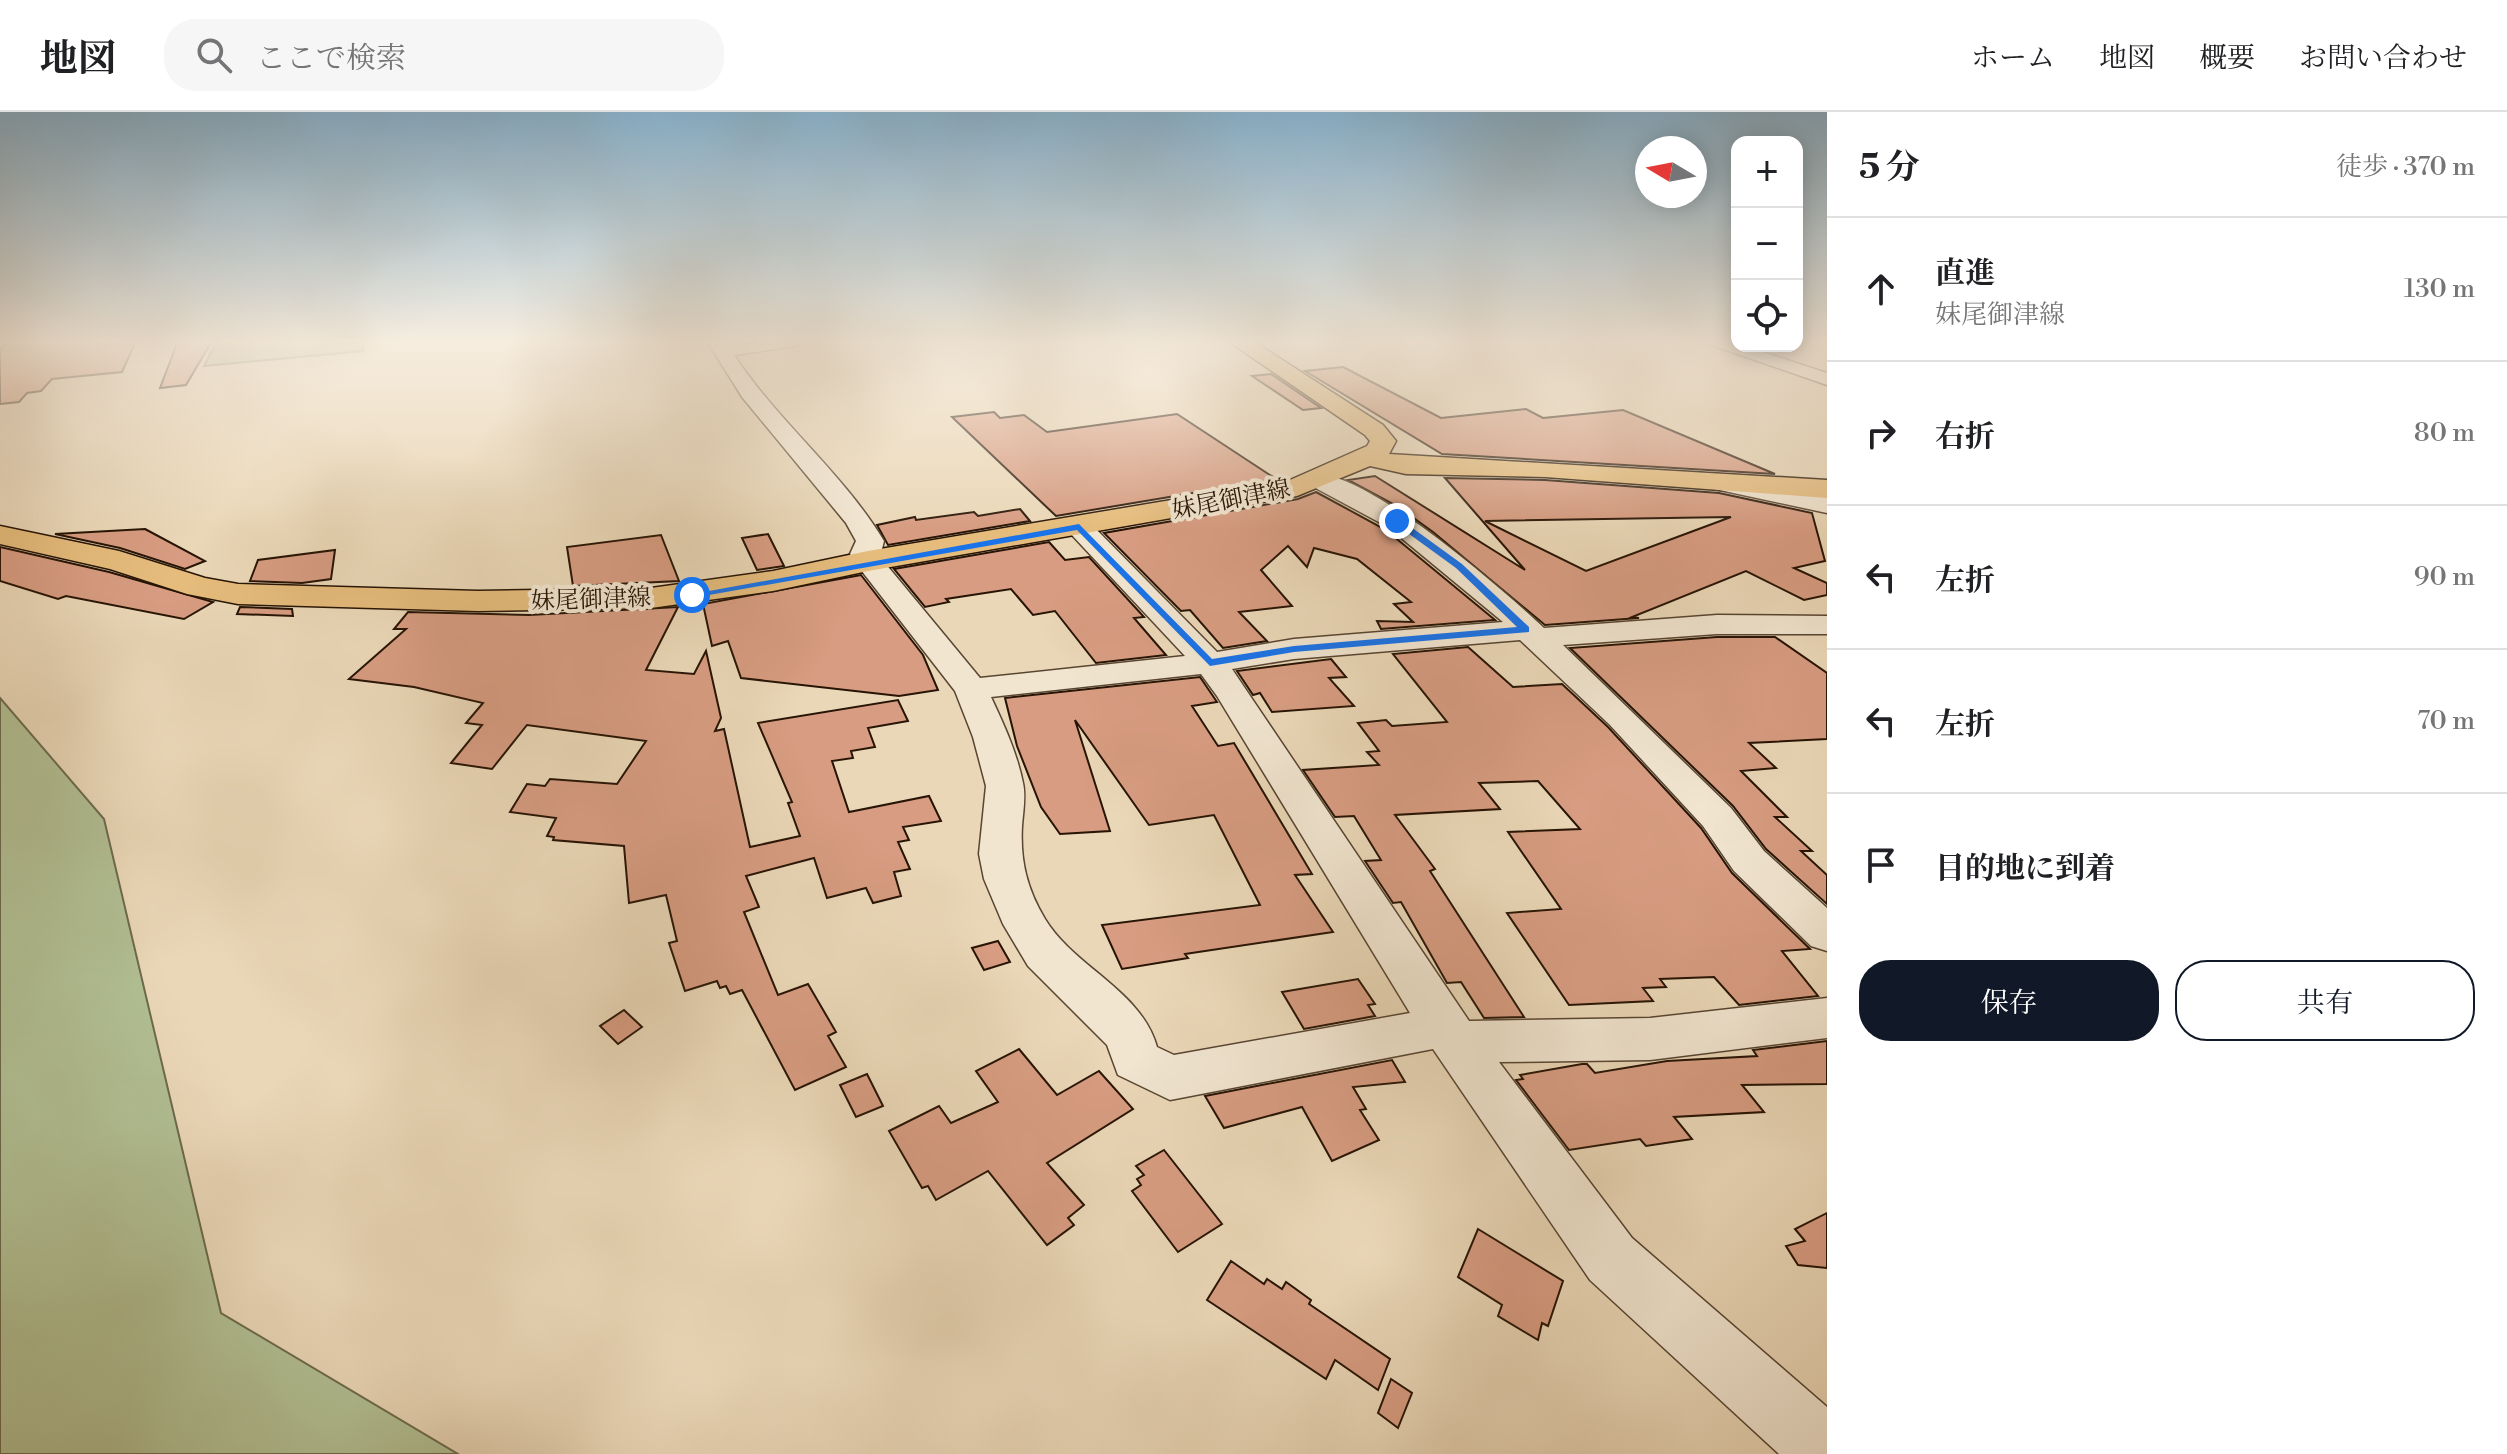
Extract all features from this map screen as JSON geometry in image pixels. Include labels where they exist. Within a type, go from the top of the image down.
[{"type":"main road","points":[[1334,404],[1374,430],[1383,441],[1378,451],[1367,457]]},
{"type":"main road","points":[[1367,457],[1406,466],[1545,469],[1827,489]]},
{"type":"main road","name":"妹尾御津線","points":[[0,535],[119,561],[209,590],[274,597],[478,601],[651,598],[773,581],[868,561],[1240,499],[1319,480],[1367,457]]},
{"type":"street","points":[[758,404],[858,520],[870,541],[864,554],[868,561],[971,689],[991,737],[1005,786],[1000,854],[1005,879],[1025,924],[1044,954],[1130,1037],[1136,1060],[1170,1078],[1450,1035],[1650,1039],[1827,1018]]},
{"type":"street","points":[[1319,480],[1366,502],[1433,546],[1486,590],[1632,727],[1717,817],[1749,861],[1827,934]]},
{"type":"street","points":[[1718,483],[1827,505]]},
{"type":"street","points":[[1079,527],[1210,663],[1450,1035],[1611,1259],[1827,1452]]},
{"type":"street","points":[[971,689],[1210,663],[1294,649],[1706,624],[1773,622],[1827,625]]},
{"type":"green space","points":[[0,698],[104,819],[221,1313],[458,1454],[0,1454]]},
{"type":"building","points":[[1293,404],[1315,404],[1321,408],[1303,410]]},
{"type":"building","points":[[1359,404],[1413,404],[1441,418],[1526,409],[1543,418],[1623,410],[1775,474],[1442,454]]},
{"type":"building","points":[[994,412],[1000,418],[1024,415],[1047,432],[1177,414],[1276,479],[1056,516],[952,417]]},
{"type":"building","points":[[1375,476],[1525,570],[1445,478],[1545,480],[1719,493],[1812,513],[1825,561],[1794,568],[1827,583],[1827,595],[1804,600],[1746,571],[1632,617],[1639,618],[1545,625],[1433,532],[1397,506],[1348,480]],"holes":[[[1731,517],[1586,571],[1485,521]]]},
{"type":"building","points":[[1316,492],[1386,530],[1495,620],[1381,629],[1377,621],[1413,622],[1394,604],[1411,602],[1357,559],[1314,548],[1307,567],[1288,546],[1261,570],[1292,606],[1239,612],[1267,641],[1223,648],[1190,610],[1181,611],[1104,533],[1298,499]]},
{"type":"building","points":[[1020,509],[1030,521],[888,545],[877,525],[915,517],[916,520],[974,512],[978,516]]},
{"type":"building","points":[[145,529],[205,561],[185,569],[120,548],[55,534]]},
{"type":"building","points":[[768,534],[784,566],[757,570],[742,538]]},
{"type":"building","points":[[661,535],[679,581],[573,586],[567,547]]},
{"type":"building","points":[[1049,542],[1065,560],[1089,557],[1144,617],[1134,618],[1166,655],[1096,663],[1055,611],[1033,615],[1011,589],[946,599],[949,602],[925,607],[894,569]]},
{"type":"building","points":[[0,547],[109,572],[213,602],[184,619],[66,596],[58,599],[0,581]]},
{"type":"building","points":[[335,550],[331,579],[302,583],[250,581],[258,560]]},
{"type":"building","points":[[861,575],[923,655],[938,690],[899,696],[741,678],[728,641],[712,646],[703,604]]},
{"type":"building","points":[[240,607],[292,609],[293,616],[237,614]]},
{"type":"building","points":[[678,607],[646,670],[694,674],[706,651],[721,718],[715,731],[724,729],[750,847],[800,836],[788,803],[792,802],[758,723],[898,700],[908,721],[868,728],[875,747],[851,751],[853,758],[832,761],[849,812],[929,796],[941,821],[903,827],[909,840],[898,842],[910,869],[894,872],[901,896],[873,903],[866,888],[827,898],[814,858],[746,876],[759,907],[744,912],[778,995],[808,984],[836,1032],[828,1036],[846,1067],[795,1090],[742,990],[730,994],[726,986],[720,988],[717,981],[685,991],[669,943],[677,941],[666,895],[629,903],[624,846],[553,840],[554,837],[547,836],[556,818],[510,812],[527,784],[545,786],[550,779],[617,784],[646,741],[527,725],[492,769],[451,763],[482,725],[466,723],[483,703],[414,687],[349,679],[406,629],[394,629],[408,612],[529,615]]},
{"type":"building","points":[[1717,637],[1775,637],[1827,673],[1827,739],[1749,743],[1776,768],[1741,771],[1787,817],[1775,817],[1812,851],[1801,851],[1827,875],[1827,904],[1766,849],[1733,806],[1570,648]]},
{"type":"building","points":[[1468,647],[1513,687],[1562,684],[1608,727],[1701,828],[1732,873],[1810,949],[1782,951],[1818,996],[1739,1005],[1714,977],[1660,979],[1666,987],[1643,988],[1653,1001],[1569,1005],[1507,913],[1561,909],[1508,832],[1580,829],[1538,781],[1479,783],[1500,809],[1395,815],[1435,869],[1430,871],[1524,1017],[1484,1018],[1461,982],[1447,983],[1401,902],[1393,903],[1365,861],[1381,860],[1354,816],[1335,817],[1303,770],[1379,765],[1367,752],[1379,751],[1358,723],[1386,720],[1392,726],[1447,722],[1393,654]]},
{"type":"building","points":[[1331,659],[1346,677],[1329,678],[1354,706],[1272,712],[1260,693],[1253,695],[1237,671]]},
{"type":"building","points":[[1200,677],[1217,702],[1192,706],[1218,746],[1234,743],[1312,874],[1295,875],[1333,932],[1185,954],[1188,958],[1122,969],[1102,925],[1260,905],[1214,815],[1149,825],[1075,720],[1110,831],[1060,834],[1041,807],[1017,746],[1005,698]]},
{"type":"building","points":[[998,941],[1010,962],[984,970],[972,948]]},
{"type":"building","points":[[1358,979],[1375,1004],[1368,1005],[1375,1016],[1304,1029],[1282,992]]},
{"type":"building","points":[[624,1010],[642,1027],[618,1044],[600,1026]]},
{"type":"building","points":[[1827,1041],[1827,1084],[1742,1085],[1764,1112],[1674,1117],[1692,1139],[1646,1146],[1640,1139],[1569,1150],[1516,1080],[1523,1079],[1520,1075],[1582,1064],[1587,1064],[1595,1073],[1667,1061],[1757,1056],[1753,1050]]},
{"type":"building","points":[[1019,1049],[1057,1095],[1099,1071],[1133,1109],[1047,1163],[1084,1205],[1068,1218],[1074,1225],[1047,1245],[988,1171],[936,1200],[928,1186],[922,1188],[889,1131],[939,1106],[951,1123],[998,1102],[976,1071]]},
{"type":"building","points":[[1392,1060],[1405,1082],[1353,1087],[1366,1109],[1360,1110],[1379,1140],[1332,1161],[1302,1107],[1224,1128],[1205,1096]]},
{"type":"building","points":[[867,1074],[883,1106],[856,1117],[840,1085]]},
{"type":"building","points":[[1164,1150],[1222,1224],[1178,1252],[1132,1191],[1141,1185],[1137,1179],[1144,1175],[1136,1166]]},
{"type":"building","points":[[1827,1213],[1827,1268],[1798,1265],[1786,1246],[1805,1241],[1795,1229]]},
{"type":"building","points":[[1478,1229],[1563,1281],[1548,1326],[1542,1323],[1538,1340],[1498,1316],[1502,1305],[1458,1277]]},
{"type":"building","points":[[1231,1261],[1264,1284],[1267,1279],[1282,1289],[1286,1282],[1311,1300],[1309,1304],[1390,1359],[1378,1390],[1335,1360],[1326,1379],[1207,1300]]},
{"type":"building","points":[[1391,1379],[1412,1393],[1398,1428],[1378,1413]]},
{"type":"route","points":[[692,595],[868,561],[1079,527],[1210,663],[1294,649],[1525,630],[1511,613],[1459,566],[1397,521]]}]
